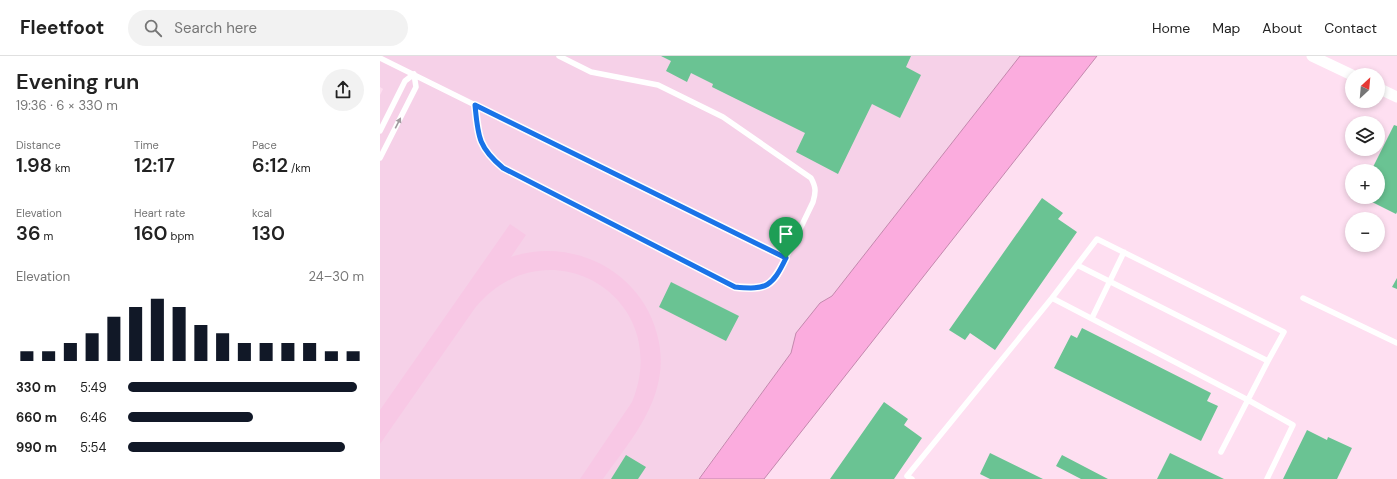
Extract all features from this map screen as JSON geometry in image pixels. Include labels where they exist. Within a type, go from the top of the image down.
[{"type":"street","points":[[1312,56],[1345,72]]},
{"type":"street","points":[[1385,91],[1397,97]]},
{"type":"lane","points":[[475,105],[478,131],[483,146],[491,158],[503,168],[735,287],[753,289],[767,286],[776,277],[813,202],[816,192],[815,185],[811,178],[723,118],[658,85],[601,75],[591,72],[559,56]]},
{"type":"lane","points":[[380,58],[786,258]]},
{"type":"lane","points":[[380,131],[406,81],[414,74]]},
{"type":"lane","points":[[380,158],[416,87],[414,74]]},
{"type":"lane","points":[[908,478],[1052,298],[1097,239],[1284,332],[1221,452]]},
{"type":"lane","points":[[1092,318],[1124,252]]},
{"type":"lane","points":[[1077,265],[1268,361]]},
{"type":"lane","points":[[1052,298],[1293,425],[1267,479]]},
{"type":"lane","points":[[1303,298],[1396,341]]},
{"type":"shaded area","points":[[380,56],[1020,56],[832,296],[820,303],[796,333],[791,353],[698,479],[380,479],[380,95],[383,89],[380,87]]},
{"type":"shaded area","points":[[1020,56],[1097,56],[764,479],[699,479],[791,353],[796,333],[820,303],[832,296]]},
{"type":"shaded area","points":[[510,224],[526,235],[511,257],[534,252],[557,251],[580,256],[601,264],[620,276],[636,292],[649,312],[657,334],[660,350],[661,362],[659,379],[650,406],[637,432],[603,479],[580,479],[632,402],[641,364],[636,331],[620,303],[597,283],[568,272],[536,271],[504,283],[475,308],[380,444],[380,410]]},
{"type":"building","points":[[661,56],[911,56],[906,67],[921,75],[900,118],[872,104],[838,174],[796,152],[805,133],[712,87],[713,84],[691,73],[687,82],[666,71],[671,61]]},
{"type":"building","points":[[1394,125],[1397,126],[1396,214],[1376,204],[1385,204],[1385,164],[1374,164],[1378,156],[1385,156],[1385,143]]},
{"type":"building","points":[[1042,198],[1063,213],[1058,219],[1077,232],[995,350],[970,333],[965,340],[949,330]]},
{"type":"building","points":[[1397,278],[1397,289],[1392,287]]},
{"type":"building","points":[[671,282],[739,316],[726,341],[659,307]]},
{"type":"building","points":[[1082,328],[1211,393],[1207,401],[1218,406],[1201,441],[1054,368],[1071,335],[1077,338]]},
{"type":"building","points":[[884,402],[908,419],[904,425],[922,438],[894,479],[830,479]]},
{"type":"building","points":[[1307,430],[1327,440],[1328,437],[1352,448],[1337,479],[1283,479]]},
{"type":"building","points":[[990,453],[1043,479],[990,479],[980,474]]},
{"type":"building","points":[[1170,453],[1224,479],[1157,479]]},
{"type":"building","points":[[626,455],[646,467],[638,479],[611,479]]},
{"type":"building","points":[[1062,455],[1108,479],[1081,479],[1056,466]]},
{"type":"route","points":[[475,105],[786,258],[776,277],[767,286],[753,289],[735,287],[503,168],[491,158],[483,146],[478,131],[475,105]]}]
